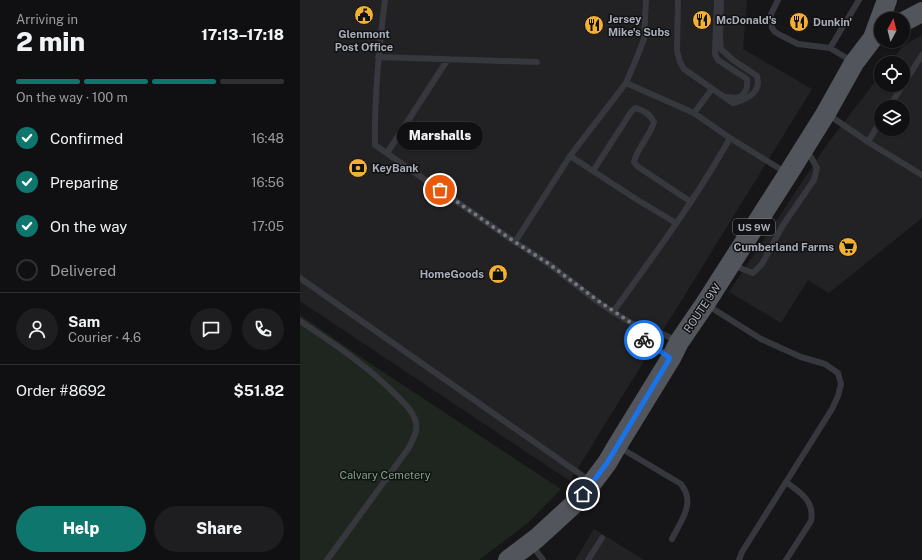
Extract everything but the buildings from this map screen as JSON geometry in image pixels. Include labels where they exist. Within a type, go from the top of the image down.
[{"type":"main road","name":"ROUTE 9W","points":[[884,12],[887,0]]},
{"type":"main road","points":[[910,18],[922,12]]},
{"type":"main road","name":"ROUTE 9W","points":[[508,560],[530,543],[573,505],[607,463],[675,350],[826,113],[854,62],[874,39]]},
{"type":"lane","points":[[385,0],[378,57],[375,145],[549,264],[613,312],[633,324],[644,325],[675,350]]},
{"type":"lane","points":[[515,242],[570,156],[626,83],[644,39],[646,0]]},
{"type":"lane","points":[[678,0],[677,51],[680,62],[684,69],[733,103],[742,101],[751,95],[756,90],[758,82],[757,76],[733,60],[721,49],[721,0]]},
{"type":"lane","points":[[717,0],[715,54],[718,60],[747,79],[748,85],[742,96],[736,98],[723,96]]},
{"type":"lane","points":[[778,0],[771,14],[770,22],[775,32],[798,44],[830,48],[854,62]]},
{"type":"lane","points":[[830,48],[859,0]]},
{"type":"lane","points":[[893,100],[922,55]]},
{"type":"lane","points":[[378,57],[537,62]]},
{"type":"lane","points":[[387,153],[448,60]]},
{"type":"lane","points":[[626,83],[694,113],[730,138],[788,174]]},
{"type":"lane","points":[[694,113],[712,89]]},
{"type":"lane","points":[[593,171],[631,112],[635,108],[642,110],[651,116],[654,122],[652,129],[635,157],[634,162],[637,166],[691,202]]},
{"type":"lane","points":[[826,113],[868,142],[922,175]]},
{"type":"lane","points":[[868,142],[874,132]]},
{"type":"lane","points":[[613,312],[691,202],[730,138]]},
{"type":"lane","points":[[731,264],[753,273],[762,264],[783,225],[814,180],[817,168],[810,157],[803,150]]},
{"type":"lane","points":[[570,156],[676,223]]},
{"type":"lane","points":[[300,278],[592,483]]},
{"type":"lane","points":[[705,304],[761,339],[802,357],[825,364],[838,373],[841,384],[838,396],[832,409],[738,560]]},
{"type":"lane","points":[[300,321],[342,349],[383,382],[409,408],[416,423],[415,435],[408,448],[327,560]]},
{"type":"lane","points":[[633,324],[636,334],[675,350]]},
{"type":"lane","points":[[617,446],[681,484],[686,493],[688,502],[685,512],[672,539]]},
{"type":"lane","points":[[786,482],[800,492],[806,499],[812,514],[811,520],[786,560]]},
{"type":"lane","points":[[588,560],[602,538]]},
{"type":"lane","points":[[530,543],[543,560]]},
{"type":"shaded area","points":[[300,0],[747,0],[743,49],[812,89],[570,481],[300,301]]},
{"type":"shaded area","points":[[922,35],[922,218],[829,293],[808,280],[781,323],[729,292],[828,143],[874,83],[874,92],[910,92],[910,56],[895,56],[901,48],[910,48],[910,42]]},
{"type":"shaded area","points":[[594,529],[644,560],[575,560]]},
{"type":"green space","name":"Calvary Cemetery","points":[[300,315],[377,368],[561,489],[529,522],[479,560],[300,560]]},
{"type":"way so far","points":[[440,190],[549,264],[613,312],[633,324],[636,334],[644,340]]},
{"type":"place","name":"Glenmont Post Office","points":[[364,15]]},
{"type":"place","name":"McDonald's","points":[[702,20]]},
{"type":"place","name":"Dunkin'","points":[[799,22]]},
{"type":"place","name":"Jersey Mike's Subs","points":[[594,25]]},
{"type":"place","name":"KeyBank","points":[[358,168]]},
{"type":"place","name":"Marshalls","points":[[440,190]]},
{"type":"place","name":"Cumberland Farms","points":[[848,247]]},
{"type":"place","name":"HomeGoods","points":[[498,274]]},
{"type":"route","points":[[583,494],[607,463],[670,358],[644,340]]}]
